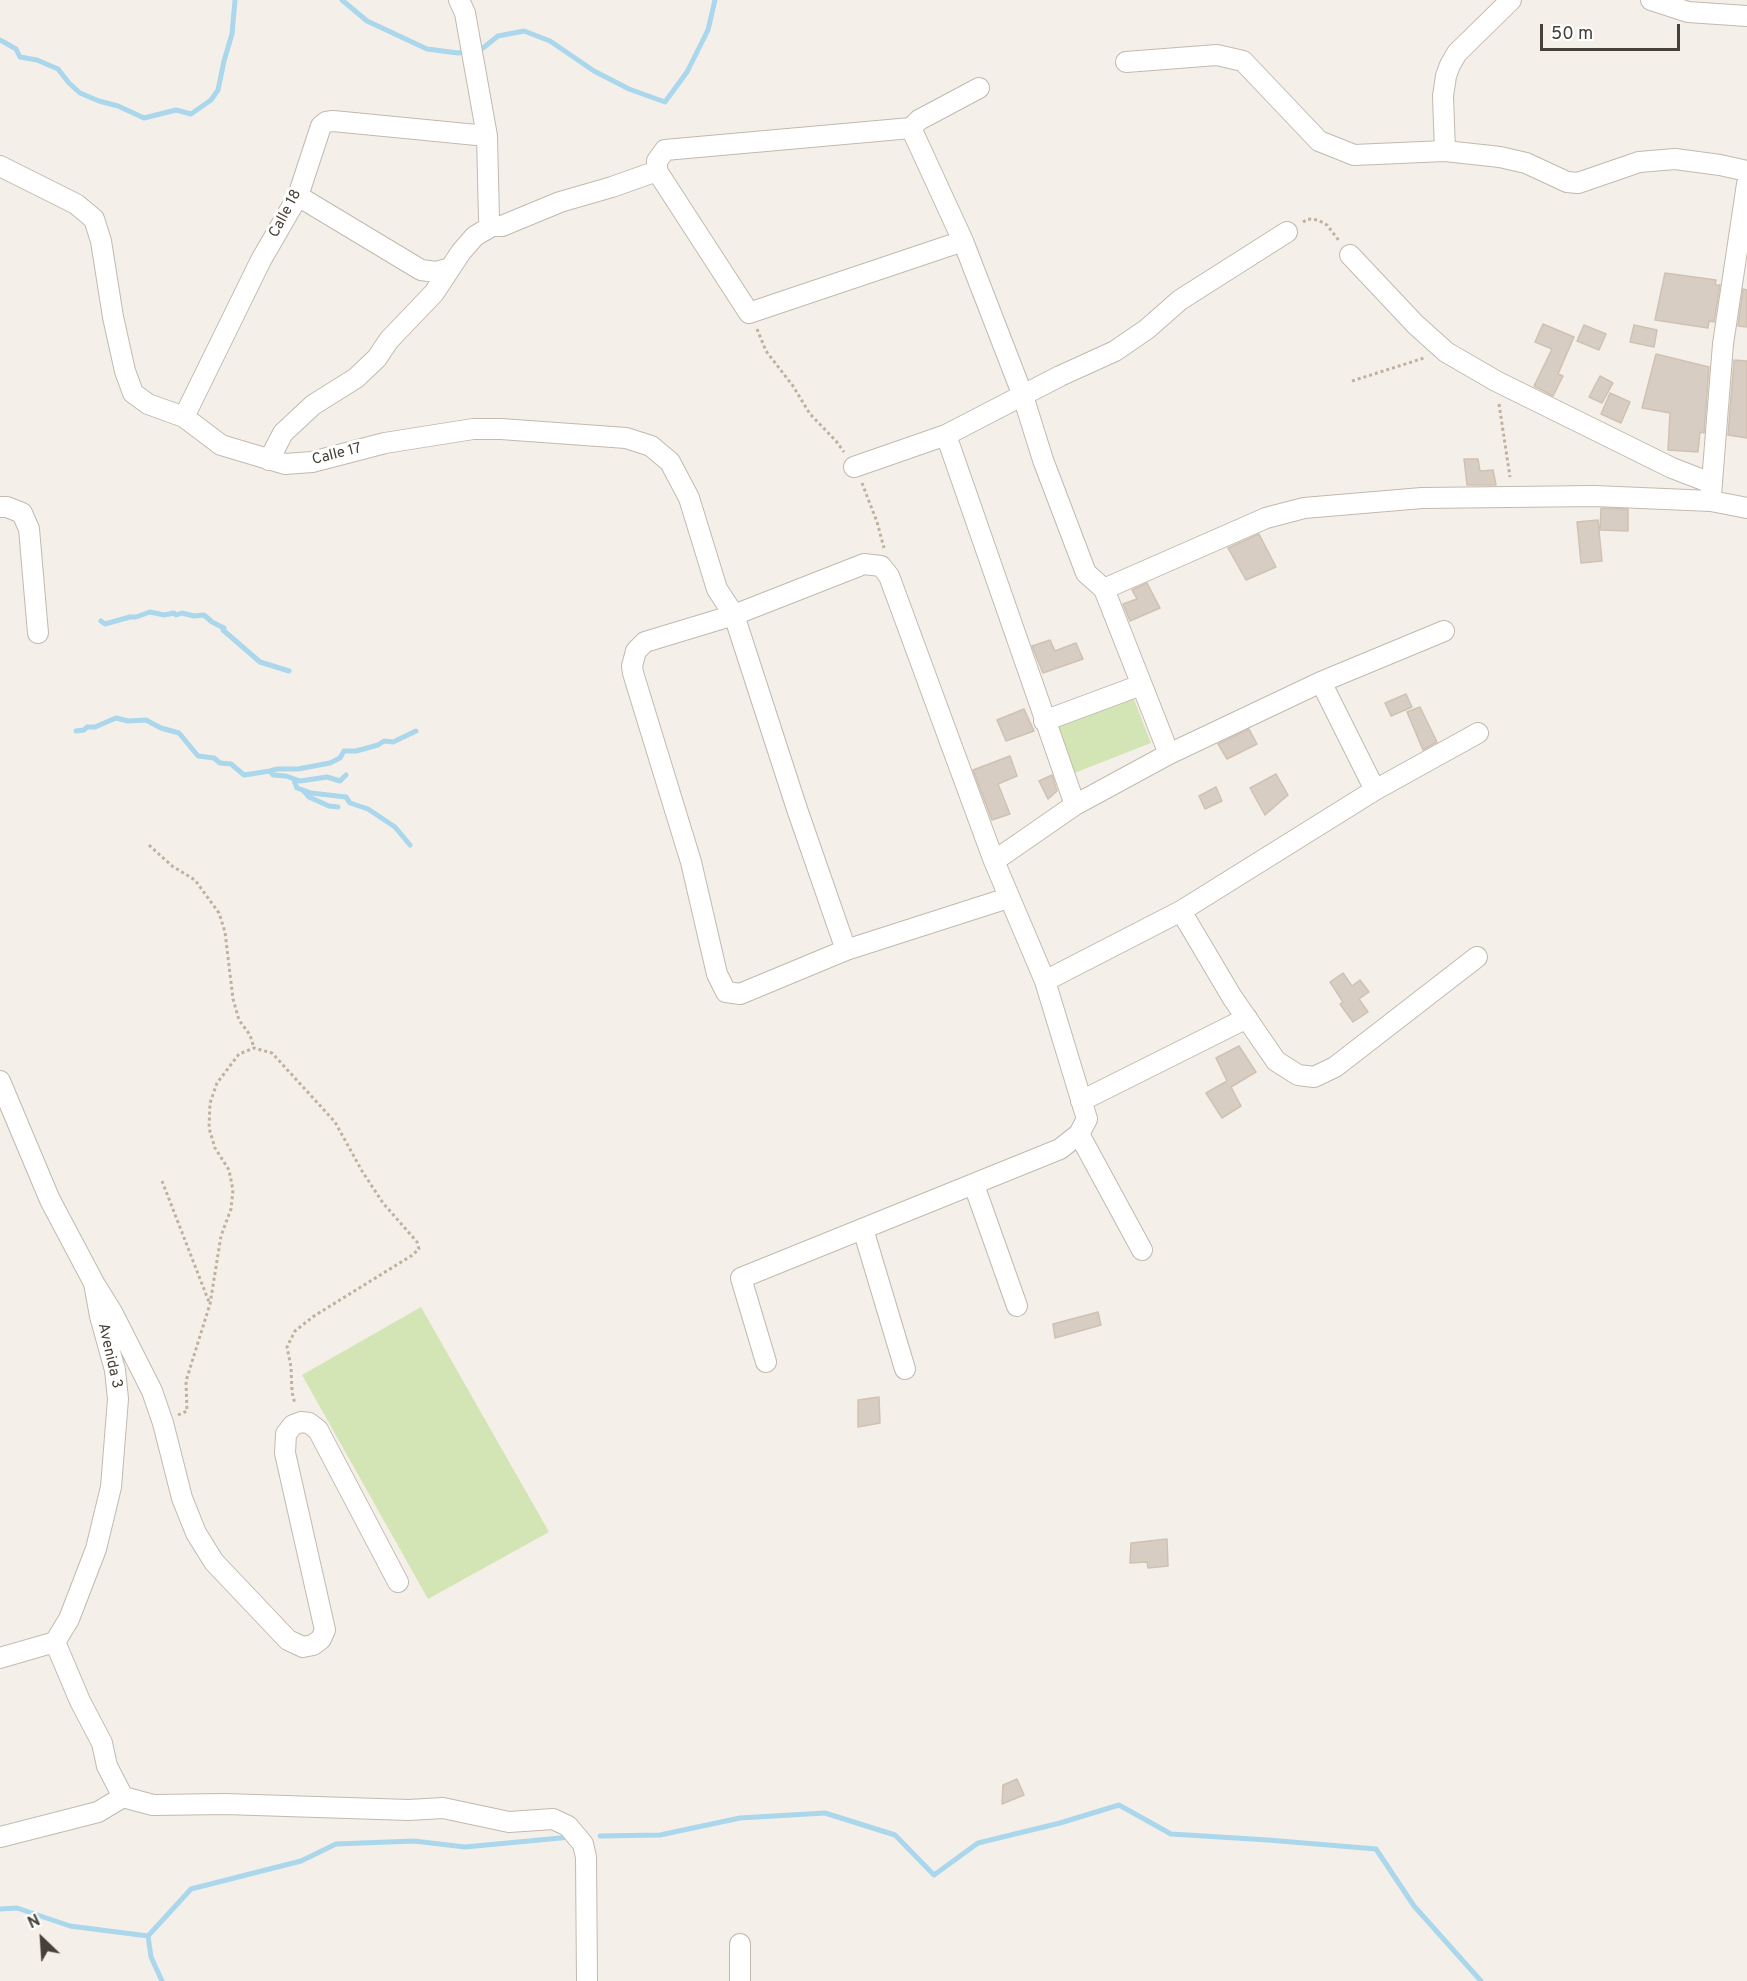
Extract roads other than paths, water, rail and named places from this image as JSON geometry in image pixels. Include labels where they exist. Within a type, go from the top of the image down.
[{"type":"street","points":[[459,0],[470,34],[487,136],[489,219],[492,226]]},
{"type":"street","points":[[1445,151],[1443,96],[1450,65],[1457,53],[1511,0]]},
{"type":"street","points":[[1651,0],[1688,12],[1747,16]]},
{"type":"street","points":[[1126,62],[1217,55],[1243,61],[1320,141],[1354,155],[1445,151],[1500,157],[1526,164],[1567,182],[1578,183],[1639,162],[1675,159],[1747,171]]},
{"type":"street","points":[[963,241],[749,313],[657,171],[657,160],[665,150],[911,128],[919,120],[979,88]]},
{"type":"street","name":"Calle 18","points":[[184,417],[261,260],[298,196],[321,126],[333,121],[487,136]]},
{"type":"street","points":[[911,128],[963,241],[1023,396],[1042,460],[1086,573],[1104,589],[1169,754]]},
{"type":"street","name":"Calle 17","points":[[0,166],[76,204],[94,219],[101,241],[122,360],[134,393],[148,404],[184,417],[220,445],[285,464],[312,462],[385,443],[473,429],[626,438],[651,446],[670,462],[689,498],[717,589],[734,615],[797,810],[846,950]]},
{"type":"street","points":[[269,460],[283,433],[313,405],[356,378],[377,358],[389,340],[434,293],[475,236],[492,226],[502,226],[560,202],[612,188],[657,171]]},
{"type":"street","points":[[1711,492],[1723,344],[1747,184]]},
{"type":"street","points":[[298,196],[421,270],[436,272],[450,268]]},
{"type":"street","points":[[855,467],[946,435],[1115,351],[1147,329],[1180,300],[1287,232]]},
{"type":"street","points":[[1350,255],[1415,324],[1446,352],[1496,381],[1672,468],[1711,492],[1747,508]]},
{"type":"street","points":[[946,435],[1075,805]]},
{"type":"street","points":[[1104,589],[1266,518],[1304,508],[1422,498],[1512,498],[1711,492]]},
{"type":"street","points":[[0,507],[8,507],[22,513],[29,529],[38,633]]},
{"type":"street","points":[[766,1362],[741,1278],[1060,1149],[1079,1134],[1088,1119],[1045,981],[1008,898],[889,576],[881,566],[864,564],[734,615],[645,642],[636,651],[632,666],[691,862],[717,974],[726,992],[740,994],[846,950],[1008,898]]},
{"type":"street","points":[[994,861],[1075,805],[1169,754],[1321,681],[1444,631]]},
{"type":"street","points":[[1321,681],[1375,790]]},
{"type":"street","points":[[1044,721],[1141,685]]},
{"type":"street","points":[[1045,981],[1181,911],[1375,790],[1479,733]]},
{"type":"street","points":[[1181,911],[1276,1061],[1298,1075],[1314,1077],[1335,1067],[1477,957]]},
{"type":"street","points":[[1081,1101],[1247,1018]]},
{"type":"street","name":"Avenida 3","points":[[0,1081],[50,1200],[94,1283],[99,1316],[115,1370],[118,1399],[111,1487],[96,1549],[69,1619],[55,1642]]},
{"type":"street","points":[[1079,1134],[1142,1250]]},
{"type":"street","points":[[974,1185],[1017,1306]]},
{"type":"street","points":[[863,1229],[905,1369]]},
{"type":"street","points":[[94,1283],[112,1312],[152,1391],[163,1423],[182,1498],[196,1533],[214,1562],[288,1640],[303,1647],[313,1645],[321,1639],[324,1630],[285,1453],[286,1434],[293,1425],[301,1422],[309,1423],[318,1430],[398,1582]]},
{"type":"street","points":[[0,1658],[55,1642],[75,1690],[102,1743],[107,1766],[123,1797]]},
{"type":"street","points":[[0,1837],[98,1812],[123,1797],[153,1805],[225,1804],[409,1810],[444,1808],[509,1822],[553,1819],[568,1826],[583,1844],[586,1857],[587,1981]]},
{"type":"street","points":[[740,1944],[740,1981]]},
{"type":"waterway","points":[[0,40],[16,49],[20,57],[37,60],[58,69],[80,93],[99,101],[118,106],[144,118],[176,110],[191,114],[211,100],[218,90],[232,34],[235,0]]},
{"type":"waterway","points":[[342,0],[367,21],[427,49],[458,53],[483,48],[498,36],[524,31],[550,41],[594,71],[629,89],[665,102],[687,72],[708,30],[715,0]]},
{"type":"waterway","points":[[101,621],[105,624],[150,612],[164,615],[174,613],[176,615],[182,613],[194,616],[204,615],[224,628],[223,630],[260,662],[289,671]]},
{"type":"waterway","points":[[76,731],[95,727],[116,718],[128,721],[146,720],[161,728],[179,733],[198,756],[214,758],[220,763],[231,764],[244,775],[270,771],[273,775],[286,776],[300,781],[327,777],[340,781],[346,775]]},
{"type":"waterway","points":[[270,771],[330,763],[340,758],[344,751],[356,751],[384,741],[393,742],[416,731]]},
{"type":"waterway","points":[[294,780],[297,788],[303,790],[309,797],[329,806],[338,807]]},
{"type":"waterway","points":[[303,790],[346,797],[350,803],[368,809],[395,827],[410,845]]},
{"type":"waterway","points":[[600,1836],[660,1835],[740,1818],[825,1813],[895,1835],[934,1875],[978,1843],[1060,1823],[1119,1805],[1171,1834],[1376,1849],[1414,1906],[1481,1981]]},
{"type":"waterway","points":[[0,1909],[17,1908],[70,1926],[148,1936],[191,1889],[301,1861],[336,1844],[414,1841],[465,1847],[571,1837]]},
{"type":"waterway","points":[[148,1936],[151,1957],[162,1981]]}]
